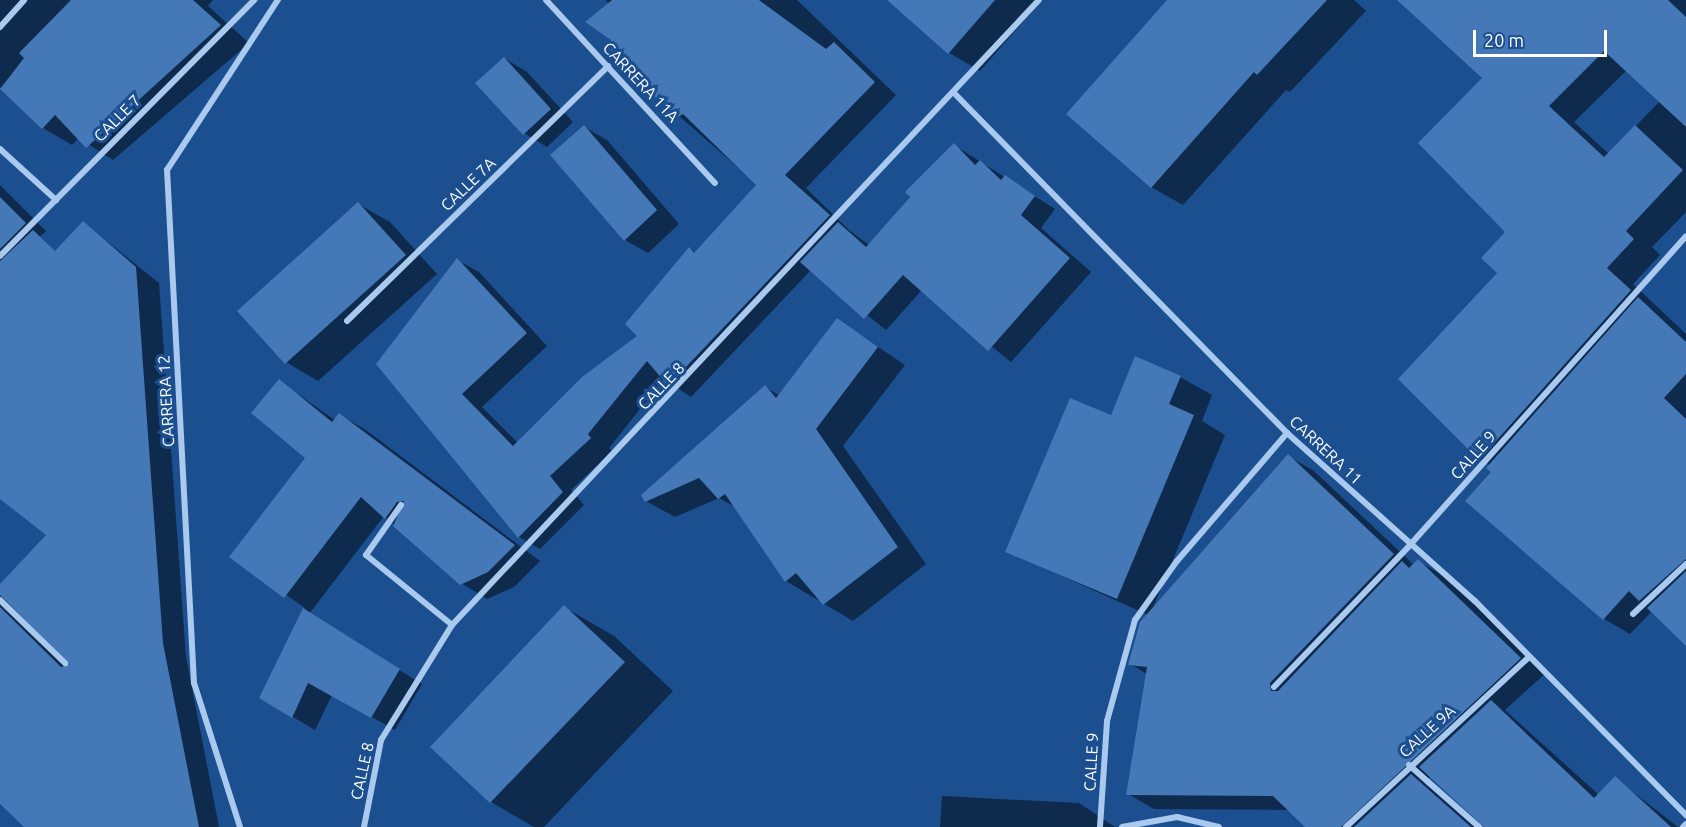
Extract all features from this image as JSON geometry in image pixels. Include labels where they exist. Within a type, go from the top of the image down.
[{"type":"street","points":[[0,27],[24,0]]},
{"type":"street","name":"CALLE 7","points":[[0,256],[254,0]]},
{"type":"street","name":"CARRERA 12","points":[[240,827],[194,683],[167,170],[278,0]]},
{"type":"street","name":"CARRERA 11A","points":[[546,0],[715,183]]},
{"type":"street","name":"CALLE 8","points":[[364,827],[381,740],[452,626],[956,95],[1039,0]]},
{"type":"street","name":"CALLE 7A","points":[[347,321],[608,66]]},
{"type":"street","name":"CARRERA 11","points":[[956,95],[1287,433],[1475,601],[1528,658],[1686,815]]},
{"type":"street","points":[[0,149],[56,200]]},
{"type":"street","name":"CALLE 9","points":[[1274,687],[1410,545],[1686,236]]},
{"type":"street","name":"CALLE 9","points":[[1100,827],[1107,721],[1135,620],[1177,561],[1287,433]]},
{"type":"street","points":[[401,505],[366,555],[452,626]]},
{"type":"street","points":[[1633,614],[1686,564]]},
{"type":"street","points":[[0,600],[65,663]]},
{"type":"street","name":"CALLE 9A","points":[[1346,827],[1409,765],[1528,658]]},
{"type":"street","points":[[1409,765],[1479,827]]},
{"type":"street","points":[[1122,827],[1177,817],[1219,827]]},
{"type":"building","points":[[71,0],[193,0],[221,25],[86,148],[55,115],[42,129],[0,89],[24,58],[19,53]]},
{"type":"building","points":[[612,0],[759,0],[826,49],[834,42],[875,82],[785,175],[830,215],[668,386],[647,361],[588,434],[591,438],[550,476],[563,492],[518,538],[376,364],[457,258],[527,333],[462,394],[513,446],[582,377],[637,336],[625,324],[689,247],[694,253],[756,185],[683,114],[678,117],[612,59],[611,40],[585,22]]},
{"type":"building","points":[[887,0],[995,0],[948,54]]},
{"type":"building","points":[[1167,0],[1327,0],[1257,75],[1254,72],[1151,188],[1066,114]]},
{"type":"building","points":[[1397,0],[1668,0],[1686,17],[1686,127],[1604,51],[1549,106],[1604,157],[1635,125],[1683,170],[1626,231],[1634,239],[1607,268],[1631,290],[1479,460],[1398,379],[1497,273],[1481,258],[1505,232],[1418,143],[1482,78]]},
{"type":"building","points":[[504,57],[551,109],[523,135],[475,83]]},
{"type":"building","points":[[584,125],[657,210],[624,241],[550,155]]},
{"type":"building","points":[[954,143],[975,165],[980,160],[1001,180],[1005,175],[1035,196],[1021,215],[1070,258],[988,351],[903,275],[864,319],[800,262],[838,222],[866,247],[910,197],[905,192]]},
{"type":"building","points":[[0,197],[26,223],[0,249]]},
{"type":"building","points":[[358,202],[406,255],[285,364],[237,311]]},
{"type":"building","points":[[83,221],[136,267],[163,643],[199,827],[24,827],[0,804],[0,607],[61,667],[70,664],[0,595],[0,584],[46,535],[0,499],[0,261],[33,230],[55,251]]},
{"type":"building","points":[[1638,297],[1686,342],[1686,374],[1664,398],[1686,419],[1686,559],[1639,601],[1629,591],[1603,620],[1465,501],[1491,472],[1486,468]]},
{"type":"building","points":[[837,318],[878,347],[816,429],[898,547],[823,605],[796,573],[785,582],[725,494],[718,499],[699,478],[645,502],[641,495],[765,385],[776,398]]},
{"type":"building","points":[[1135,356],[1181,376],[1169,404],[1194,415],[1117,599],[1005,552],[1070,398],[1111,415]]},
{"type":"building","points":[[279,379],[332,422],[339,413],[515,545],[488,572],[460,585],[393,526],[404,501],[397,502],[385,519],[361,497],[284,598],[229,557],[305,458],[251,413]]},
{"type":"building","points":[[1288,454],[1394,554],[1270,683],[1271,691],[1278,691],[1402,561],[1409,568],[1418,559],[1521,658],[1341,827],[1305,827],[1273,796],[1126,795],[1147,667],[1128,665],[1140,622]]},
{"type":"building","points":[[1686,571],[1686,646],[1647,608]]},
{"type":"building","points":[[564,605],[625,662],[490,803],[430,747]]},
{"type":"building","points":[[303,608],[400,669],[371,718],[308,683],[292,718],[259,698]]},
{"type":"building","points":[[1491,700],[1594,798],[1615,776],[1671,827],[1484,827],[1419,767]]},
{"type":"building","points":[[1411,774],[1471,827],[1354,827]]}]
